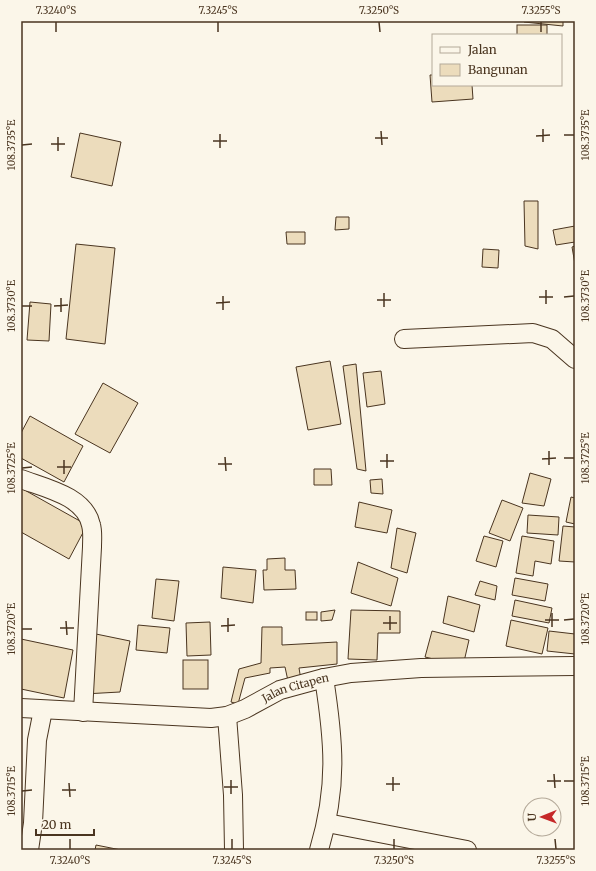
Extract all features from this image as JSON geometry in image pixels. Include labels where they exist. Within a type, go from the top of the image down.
[{"type":"street","points":[[404,340],[533,333],[552,339],[575,359]]},
{"type":"street","points":[[21,479],[70,498],[86,512],[92,526],[83,712]]},
{"type":"street","name":"Jalan Citapen","points":[[21,708],[201,719],[227,716],[245,709],[280,690],[324,678],[351,673],[421,668],[575,666]]},
{"type":"street","points":[[319,850],[328,823],[333,757],[332,734],[324,678]]},
{"type":"street","points":[[29,850],[33,823],[37,747],[43,710]]},
{"type":"street","points":[[227,716],[233,795],[234,850]]},
{"type":"street","points":[[328,823],[467,850]]},
{"type":"building","points":[[563,21],[563,26],[524,22]]},
{"type":"building","points":[[517,25],[547,25],[547,34],[517,34]]},
{"type":"building","points":[[430,75],[432,75],[432,86],[472,86],[473,99],[432,102]]},
{"type":"building","points":[[80,133],[121,142],[112,186],[71,177]]},
{"type":"building","points":[[524,201],[538,201],[538,249],[525,246]]},
{"type":"building","points":[[336,217],[349,217],[349,229],[335,230]]},
{"type":"building","points":[[575,226],[575,242],[556,245],[553,230]]},
{"type":"building","points":[[286,232],[305,232],[305,244],[287,244]]},
{"type":"building","points":[[76,244],[115,248],[105,344],[66,339]]},
{"type":"building","points":[[575,246],[575,264],[572,247]]},
{"type":"building","points":[[483,249],[499,250],[498,268],[482,267]]},
{"type":"building","points":[[30,302],[51,304],[49,341],[27,340]]},
{"type":"building","points":[[330,361],[341,424],[308,430],[296,367]]},
{"type":"building","points":[[356,364],[366,471],[357,469],[343,366]]},
{"type":"building","points":[[381,371],[385,404],[367,407],[363,373]]},
{"type":"building","points":[[103,383],[138,403],[110,453],[75,434]]},
{"type":"building","points":[[30,416],[83,446],[64,482],[21,458],[21,433]]},
{"type":"building","points":[[314,469],[331,469],[332,485],[314,485]]},
{"type":"building","points":[[530,473],[551,479],[544,506],[522,503]]},
{"type":"building","points":[[382,479],[383,494],[371,493],[370,480]]},
{"type":"building","points":[[21,488],[87,525],[69,559],[21,532]]},
{"type":"building","points":[[571,497],[575,498],[575,524],[566,522]]},
{"type":"building","points":[[502,500],[523,508],[510,541],[489,533]]},
{"type":"building","points":[[359,502],[392,510],[387,533],[355,527]]},
{"type":"building","points":[[528,515],[559,517],[558,535],[527,533]]},
{"type":"building","points":[[563,526],[575,527],[575,562],[559,561]]},
{"type":"building","points":[[397,528],[416,533],[407,573],[391,568]]},
{"type":"building","points":[[484,536],[503,541],[496,567],[476,561]]},
{"type":"building","points":[[522,536],[554,541],[551,564],[535,561],[533,576],[516,573]]},
{"type":"building","points":[[285,558],[285,570],[295,570],[296,589],[264,590],[263,570],[267,570],[267,559]]},
{"type":"building","points":[[358,562],[398,578],[391,606],[351,593]]},
{"type":"building","points":[[223,567],[256,570],[253,603],[221,598]]},
{"type":"building","points":[[515,578],[548,584],[545,601],[512,595]]},
{"type":"building","points":[[156,579],[179,581],[174,621],[152,618]]},
{"type":"building","points":[[480,581],[497,586],[495,600],[475,595]]},
{"type":"building","points":[[448,596],[480,605],[474,632],[443,623]]},
{"type":"building","points":[[515,600],[552,608],[549,623],[512,616]]},
{"type":"building","points":[[335,610],[332,620],[321,621],[321,612]]},
{"type":"building","points":[[351,610],[400,611],[400,633],[378,633],[377,660],[348,659]]},
{"type":"building","points":[[306,612],[317,612],[317,620],[306,620]]},
{"type":"building","points":[[511,620],[548,628],[542,654],[506,646]]},
{"type":"building","points":[[210,622],[211,655],[187,656],[186,623]]},
{"type":"building","points":[[138,625],[170,628],[167,653],[136,650]]},
{"type":"building","points":[[262,627],[282,627],[282,645],[337,642],[337,664],[299,668],[301,680],[288,681],[285,667],[270,668],[270,673],[245,678],[238,704],[231,702],[239,669],[261,663]]},
{"type":"building","points":[[432,631],[469,640],[463,666],[425,657]]},
{"type":"building","points":[[549,631],[575,634],[575,654],[547,651]]},
{"type":"building","points":[[96,634],[130,641],[120,692],[84,694]]},
{"type":"building","points":[[21,639],[73,650],[64,698],[21,689]]},
{"type":"building","points":[[183,660],[208,660],[208,689],[183,689]]},
{"type":"building","points":[[96,845],[121,850],[95,850]]}]
